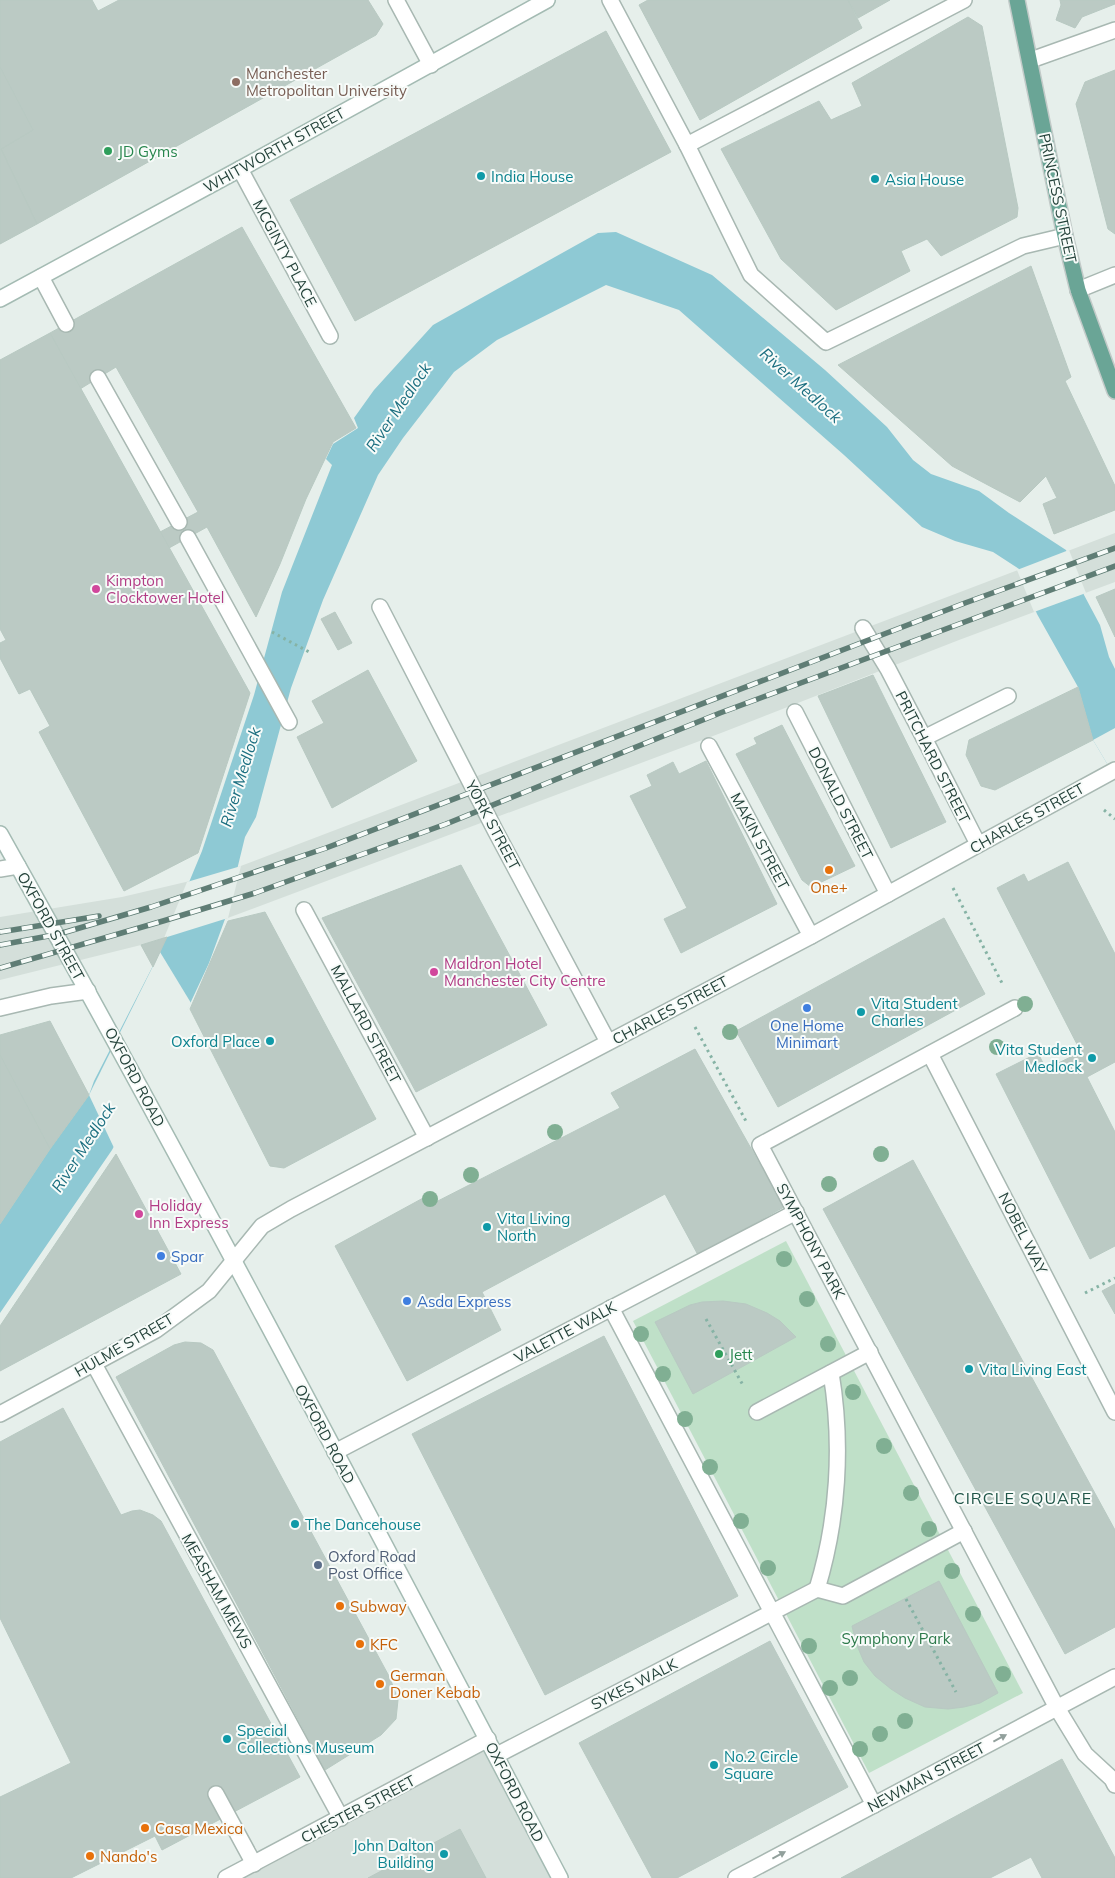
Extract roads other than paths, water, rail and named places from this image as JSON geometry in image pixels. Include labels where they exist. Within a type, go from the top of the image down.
[{"type":"main road","name":"PRINCESS STREET","points":[[1018,0],[1078,290],[1115,391]]},
{"type":"street","points":[[396,0],[431,65]]},
{"type":"street","name":"WHITWORTH STREET","points":[[0,298],[548,0]]},
{"type":"street","points":[[610,0],[687,145],[751,275],[826,342],[1023,246],[1066,236]]},
{"type":"street","points":[[687,145],[964,0]]},
{"type":"street","points":[[1030,60],[1115,30]]},
{"type":"street","name":"MCGINTY PLACE","points":[[240,169],[330,336]]},
{"type":"street","points":[[1078,290],[1115,275]]},
{"type":"street","points":[[41,276],[66,324]]},
{"type":"street","points":[[98,378],[179,522]]},
{"type":"street","points":[[188,538],[289,722]]},
{"type":"street","name":"YORK STREET","points":[[380,607],[504,847],[608,1042]]},
{"type":"street","name":"PRITCHARD STREET","points":[[863,628],[888,669],[978,844]]},
{"type":"street","points":[[924,738],[1008,696]]},
{"type":"street","name":"DONALD STREET","points":[[795,712],[888,894]]},
{"type":"street","name":"MAKIN STREET","points":[[709,746],[811,936]]},
{"type":"street","name":"CHARLES STREET","points":[[234,1259],[262,1226],[312,1197],[811,936],[1113,770]]},
{"type":"street","name":"OXFORD STREET","points":[[0,834],[88,991]]},
{"type":"street","points":[[0,869],[18,866]]},
{"type":"street","name":"MALLARD STREET","points":[[304,910],[427,1138]]},
{"type":"street","points":[[0,1008],[51,996],[88,991]]},
{"type":"street","name":"OXFORD ROAD","points":[[88,991],[234,1259],[497,1755],[560,1878]]},
{"type":"street","points":[[930,1054],[1015,1008]]},
{"type":"street","name":"SYMPHONY PARK","points":[[930,1054],[760,1145],[1057,1708],[1085,1754],[1112,1779],[1115,1785]]},
{"type":"street","name":"NOBEL WAY","points":[[930,1054],[1115,1412]]},
{"type":"street","name":"VALETTE WALK","points":[[335,1452],[796,1212]]},
{"type":"street","name":"HULME STREET","points":[[0,1414],[156,1330],[209,1291],[234,1259]]},
{"type":"street","points":[[610,1308],[874,1805]]},
{"type":"street","points":[[757,1412],[870,1352]]},
{"type":"street","name":"MEASHAM MEWS","points":[[94,1364],[340,1818]]},
{"type":"street","points":[[831,1373],[837,1427],[837,1460],[826,1561],[817,1589],[843,1596],[964,1531]]},
{"type":"street","name":"SYKES WALK","points":[[497,1755],[817,1589]]},
{"type":"street","name":"NEWMAN STREET","points":[[736,1878],[1115,1677]]},
{"type":"street","name":"CHESTER STREET","points":[[226,1878],[488,1739]]},
{"type":"street","points":[[216,1794],[254,1864]]},
{"type":"water","name":"River Medlock","points":[[616,232],[712,275],[825,370],[887,427],[913,460],[931,474],[979,491],[1066,550],[1084,595],[1100,625],[1109,657],[1115,669],[1115,777],[1093,740],[1078,687],[1037,614],[1019,569],[993,552],[955,541],[922,527],[844,455],[679,310],[606,285],[497,340],[454,372],[403,438],[378,475],[323,600],[291,688],[256,817],[245,837],[225,919],[209,963],[188,1008],[112,1150],[0,1313],[0,1224],[89,1095],[94,1081],[160,952],[202,851],[254,695],[282,592],[332,465],[326,459],[333,444],[358,428],[354,418],[374,390],[433,325],[598,233]]},
{"type":"railway","points":[[0,945],[59,934],[151,907],[326,848],[965,603],[1115,548]]},
{"type":"railway","points":[[0,968],[255,893],[446,824],[720,713],[1115,566]]},
{"type":"railway","points":[[0,932],[99,916]]},
{"type":"place","name":"Manchester Metropolitan University","points":[[236,82]]},
{"type":"place","name":"JD Gyms","points":[[108,151]]},
{"type":"place","name":"India House","points":[[481,176]]},
{"type":"place","name":"Asia House","points":[[875,179]]},
{"type":"place","name":"Kimpton Clocktower Hotel","points":[[96,589]]},
{"type":"place","name":"One+","points":[[829,870]]},
{"type":"place","name":"Maldron Hotel Manchester City Centre","points":[[434,972]]},
{"type":"place","name":"One Home Minimart","points":[[807,1008]]},
{"type":"place","name":"Vita Student Charles","points":[[861,1012]]},
{"type":"place","name":"Oxford Place","points":[[270,1041]]},
{"type":"place","name":"Vita Student Medlock","points":[[1092,1058]]},
{"type":"place","name":"Holiday Inn Express","points":[[139,1214]]},
{"type":"place","name":"Vita Living North","points":[[487,1227]]},
{"type":"place","name":"Spar","points":[[161,1256]]},
{"type":"place","name":"Asda Express","points":[[407,1301]]},
{"type":"place","name":"Jett","points":[[719,1354]]},
{"type":"place","name":"Vita Living East","points":[[969,1369]]},
{"type":"place","name":"The Dancehouse","points":[[295,1524]]},
{"type":"place","name":"Oxford Road Post Office","points":[[318,1565]]},
{"type":"place","name":"Subway","points":[[340,1606]]},
{"type":"place","name":"KFC","points":[[360,1644]]},
{"type":"place","name":"German Doner Kebab","points":[[380,1684]]},
{"type":"place","name":"Special Collections Museum","points":[[227,1739]]},
{"type":"place","name":"No.2 Circle Square","points":[[714,1765]]},
{"type":"place","name":"Casa Mexica","points":[[145,1828]]},
{"type":"place","name":"John Dalton Building","points":[[444,1854]]},
{"type":"place","name":"Nando's","points":[[90,1856]]},
{"type":"district","name":"CIRCLE SQUARE","points":[[1023,1498]]},
{"type":"park label","name":"Symphony Park","points":[[896,1638]]}]
